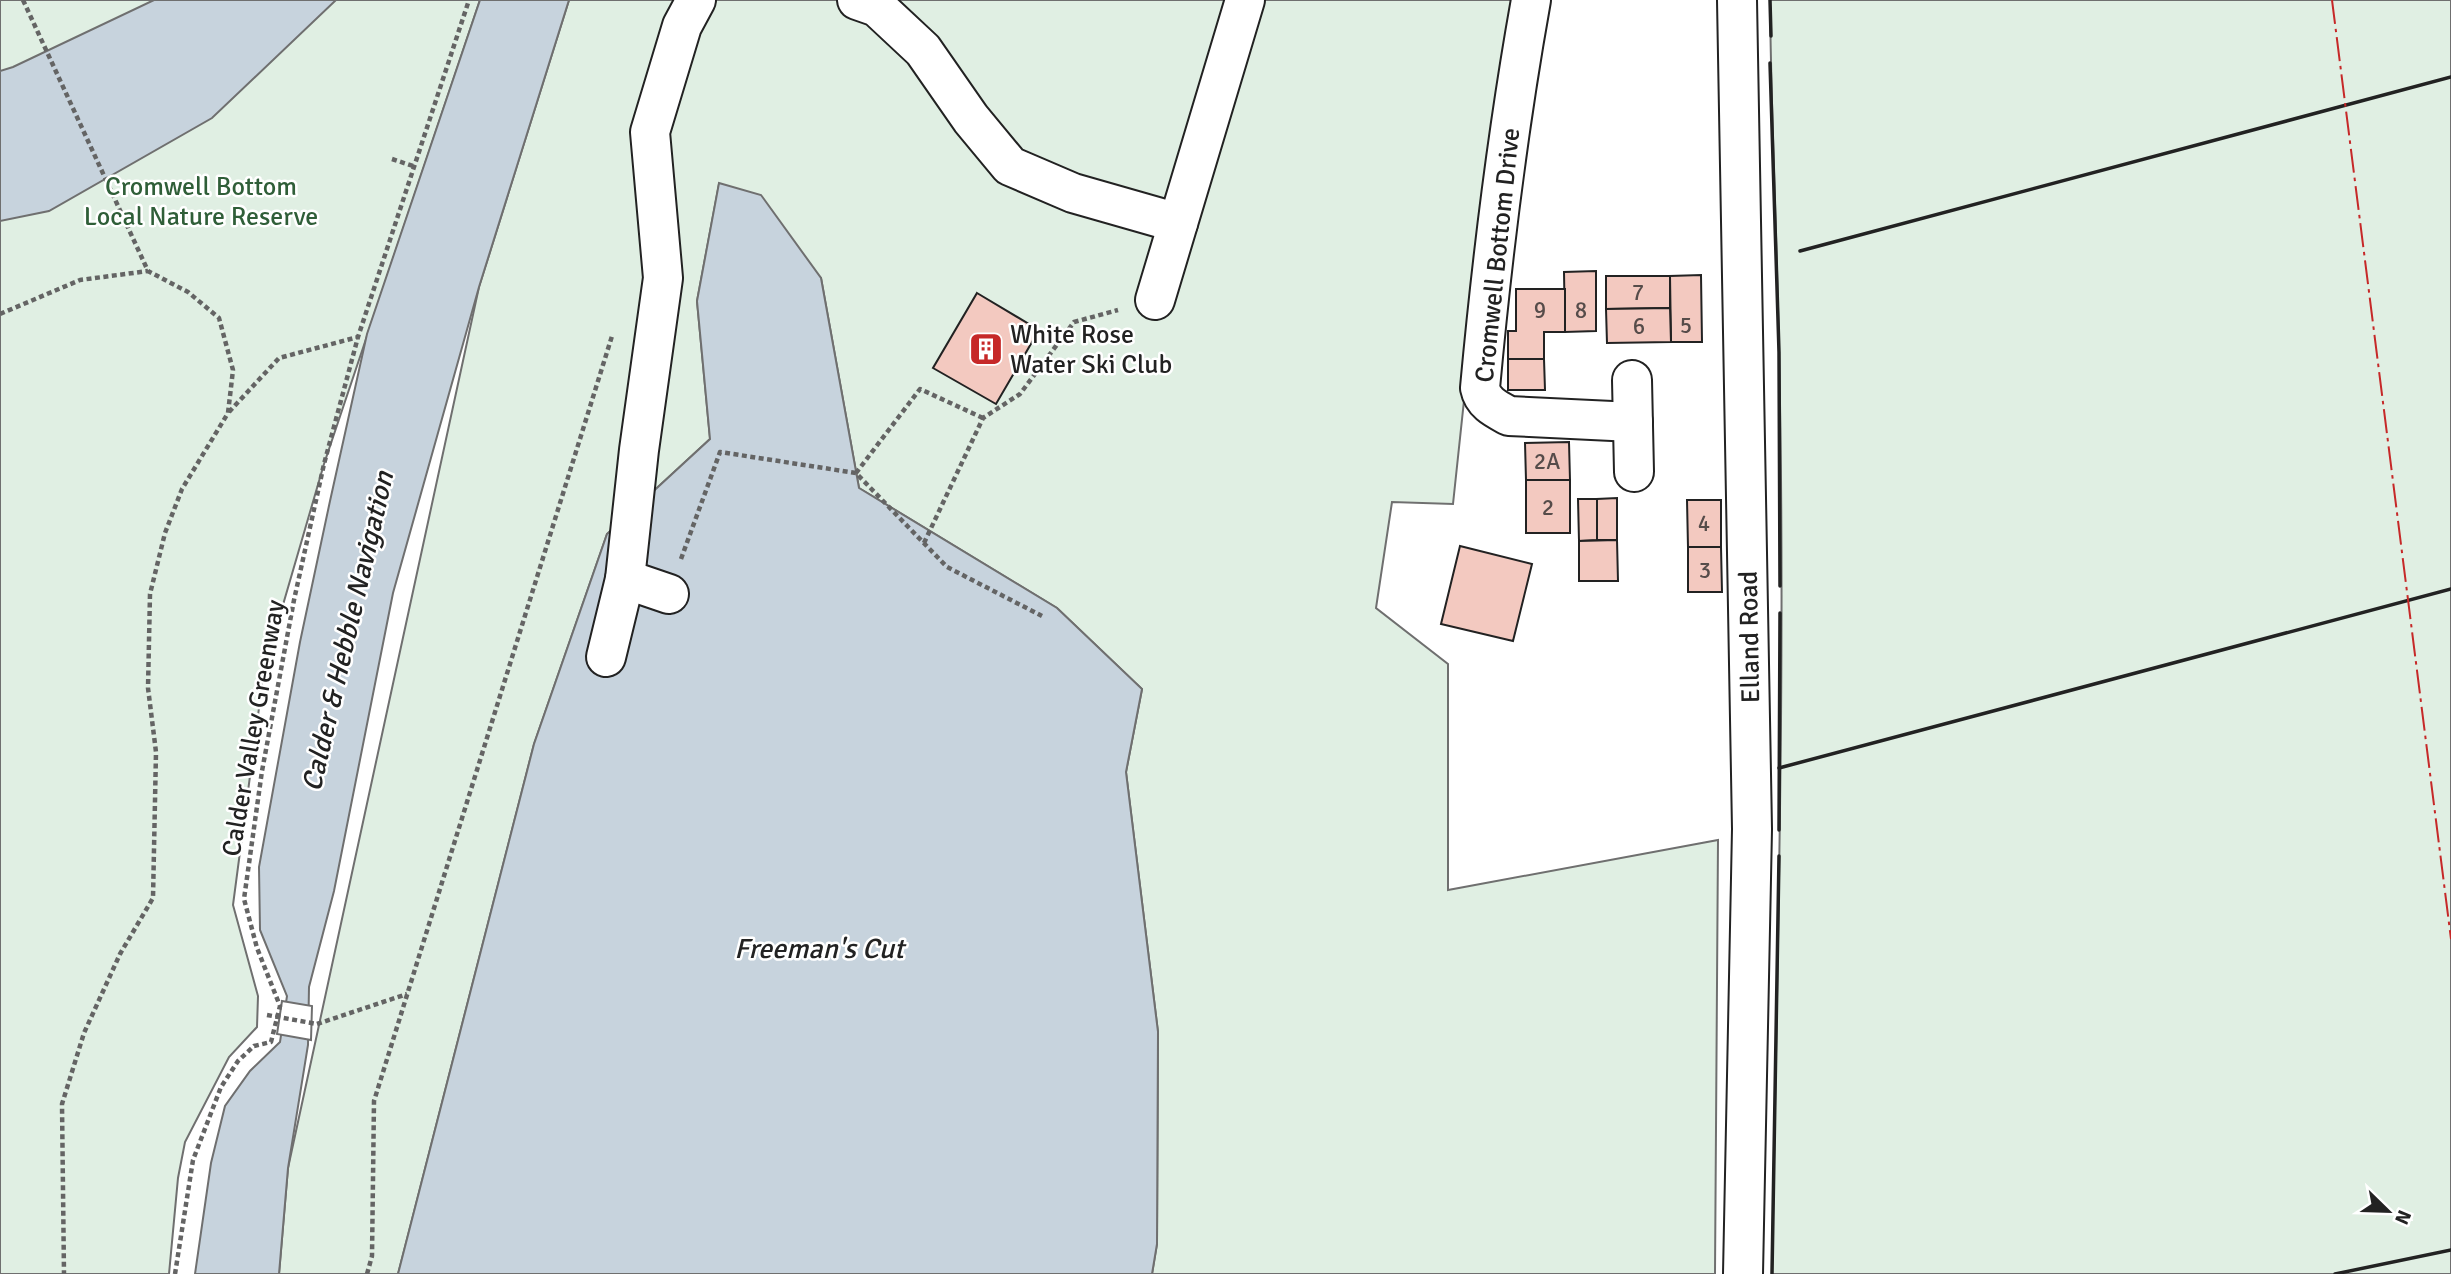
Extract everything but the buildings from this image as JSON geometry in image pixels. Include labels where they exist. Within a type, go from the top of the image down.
[{"type":"main road","points":[[606,657],[625,579],[639,450],[663,278],[650,132],[682,26],[696,0]]},
{"type":"main road","points":[[857,0],[877,7],[923,50],[971,119],[1010,166],[1073,193],[1178,223]]},
{"type":"main road","points":[[1155,300],[1245,0]]},
{"type":"main road","name":"Cromwell Bottom Drive","points":[[1531,0],[1519,68],[1489,290],[1481,396],[1509,416],[1633,422]]},
{"type":"main road","name":"Elland Road","points":[[1737,0],[1752,829],[1742,1274]]},
{"type":"main road","points":[[1632,380],[1634,471]]},
{"type":"main road","points":[[625,579],[669,594]]},
{"type":"path","points":[[23,0],[148,271]]},
{"type":"path","name":"Calder Valley Greenway","points":[[175,1274],[193,1160],[221,1087],[238,1061],[254,1046],[271,1042],[279,1006],[257,948],[244,899],[262,771],[294,600],[324,464],[358,337],[469,0]]},
{"type":"path","points":[[392,159],[416,167]]},
{"type":"path","points":[[0,314],[80,280],[148,271],[188,292],[219,318],[233,370],[228,413]]},
{"type":"path","points":[[924,542],[984,418],[1020,394],[1074,321],[1155,300]]},
{"type":"path","points":[[367,1274],[372,1256],[374,1101],[614,330]]},
{"type":"path","points":[[64,1274],[62,1104],[84,1033],[120,954],[153,898],[156,752],[148,688],[150,594],[165,533],[182,489],[228,413],[279,358],[358,337]]},
{"type":"path","points":[[856,473],[920,389],[984,418]]},
{"type":"path","points":[[669,594],[720,452],[856,473],[947,567],[1042,616]]},
{"type":"path","points":[[267,1015],[317,1024],[407,994]]},
{"type":"green space","name":"Cromwell Bottom Local Nature Reserve","points":[[0,0],[480,0],[324,464],[264,670],[233,905],[258,996],[257,1027],[229,1057],[185,1142],[178,1178],[169,1274],[0,1274]]},
{"type":"green space","points":[[569,0],[1518,0],[1490,156],[1453,504],[1392,502],[1376,608],[1448,664],[1448,890],[1718,840],[1715,1274],[1152,1274],[1157,1244],[1158,1032],[1126,772],[1142,689],[1057,608],[859,488],[821,278],[719,184],[697,301],[710,439],[607,534],[534,744],[398,1274],[279,1274],[288,1168],[479,287]]},
{"type":"green space","points":[[1770,0],[2451,0],[2451,1274],[1772,1274],[1782,582]]},
{"type":"water","points":[[154,0],[336,0],[212,118],[49,211],[0,221],[0,71]]},
{"type":"water","name":"Calder & Hebble Navigation","points":[[480,0],[569,0],[479,287],[393,593],[334,891],[309,987],[308,1045],[288,1168],[279,1274],[195,1274],[211,1163],[225,1106],[250,1071],[280,1042],[287,996],[260,930],[259,867],[300,642],[367,334]]},
{"type":"water","name":"Freeman's Cut","points":[[719,183],[761,195],[821,278],[859,488],[1057,608],[1142,689],[1126,772],[1158,1032],[1157,1244],[1152,1274],[398,1274],[534,744],[607,534],[710,439],[697,301]]},
{"type":"pier","points":[[282,1001],[312,1006],[311,1040],[277,1034]]},
{"type":"wall","points":[[1770,0],[1771,36]]},
{"type":"wall","points":[[1770,63],[1779,352],[1780,586]]},
{"type":"wall","points":[[1800,251],[2451,77]]},
{"type":"wall","points":[[1779,768],[2451,589]]},
{"type":"wall","points":[[1779,830],[1780,613]]},
{"type":"wall","points":[[1772,1274],[1779,856]]},
{"type":"wall","points":[[2335,1274],[2451,1250]]},
{"type":"power","points":[[2332,0],[2451,939]]},
{"type":"place","name":"White Rose Water Ski Club","points":[[986,349]]}]
